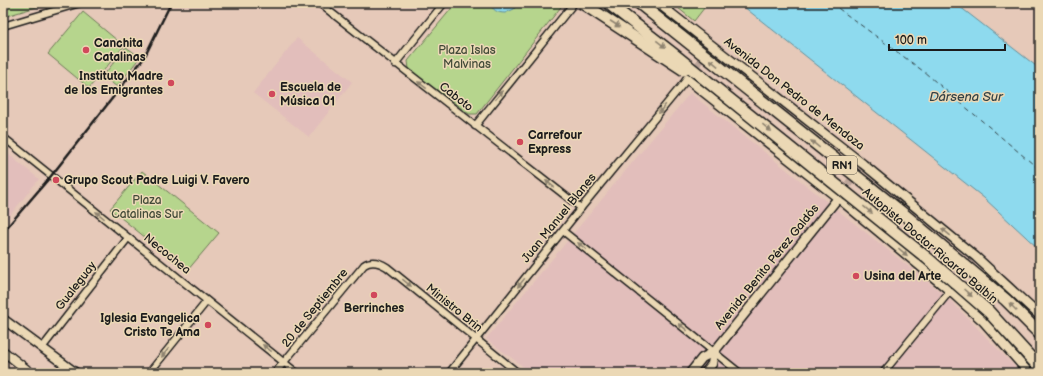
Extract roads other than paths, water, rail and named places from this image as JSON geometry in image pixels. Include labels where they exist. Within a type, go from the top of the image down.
[{"type":"highway","points":[[582,3],[736,104]]},
{"type":"highway","name":"Autopista Doctor Ricardo Balbín","points":[[608,3],[927,258],[988,312],[1040,368]]},
{"type":"highway","name":"Autopista Doctor Ricardo Balbín","points":[[639,3],[906,216],[1006,300],[1040,334]]},
{"type":"main road","name":"Avenida Don Pedro de Mendoza","points":[[658,3],[863,164],[976,257],[1040,316]]},
{"type":"main road","points":[[687,79],[838,198],[950,291],[984,322],[1028,373]]},
{"type":"main road","name":"Avenida Benito Pérez Galdós","points":[[690,373],[702,358],[714,352],[838,198]]},
{"type":"main road","points":[[3,319],[76,373]]},
{"type":"main road","points":[[3,351],[31,373]]},
{"type":"main road","name":"Avenida Benito Pérez Galdós","points":[[705,373],[712,364],[714,352]]},
{"type":"street","points":[[3,26],[80,3]]},
{"type":"street","name":"Caboto","points":[[320,3],[395,64],[581,208]]},
{"type":"street","points":[[395,64],[444,3]]},
{"type":"street","points":[[475,126],[574,3]]},
{"type":"street","name":"Juan Manuel Blanes","points":[[449,373],[581,208],[687,79]]},
{"type":"street","name":"Necochea","points":[[3,138],[298,373]]},
{"type":"street","points":[[563,231],[740,373]]},
{"type":"street","name":"Gualeguay","points":[[42,348],[128,238]]},
{"type":"street","name":"20 de Septiembre","points":[[275,373],[364,265],[368,262],[375,262]]},
{"type":"street","name":"Ministro Brin","points":[[375,262],[387,267],[518,373]]},
{"type":"street","points":[[883,373],[950,291]]},
{"type":"street","points":[[149,373],[207,301]]},
{"type":"water","points":[[489,3],[517,3],[514,9],[505,13],[496,11]]},
{"type":"water","name":"Dársena Sur","points":[[739,3],[955,3],[1040,69],[1040,250],[984,198]]},
{"type":"tunnel","points":[[597,3],[624,25]]},
{"type":"tunnel","points":[[687,79],[712,45]]},
{"type":"tunnel","points":[[841,194],[863,164]]},
{"type":"tunnel","points":[[950,291],[976,257]]},
{"type":"railway","points":[[3,232],[51,176],[144,58],[171,3]]},
{"type":"place","name":"Canchita Catalinas","points":[[86,50]]},
{"type":"place","name":"Instituto Madre de los Emigrantes","points":[[171,83]]},
{"type":"place","name":"Escuela de Música 01","points":[[272,94]]},
{"type":"place","name":"Carrefour Express","points":[[520,142]]},
{"type":"place","name":"Grupo Scout Padre Luigi V. Favero","points":[[56,180]]},
{"type":"place","name":"Usina del Arte","points":[[856,276]]},
{"type":"place","name":"Berrinches","points":[[374,295]]},
{"type":"place","name":"Iglesia Evangelica Cristo Te Ama","points":[[208,325]]},
{"type":"park label","name":"Plaza Islas Malvinas","points":[[467,57]]},
{"type":"park label","name":"Plaza Catalinas Sur","points":[[147,207]]}]
